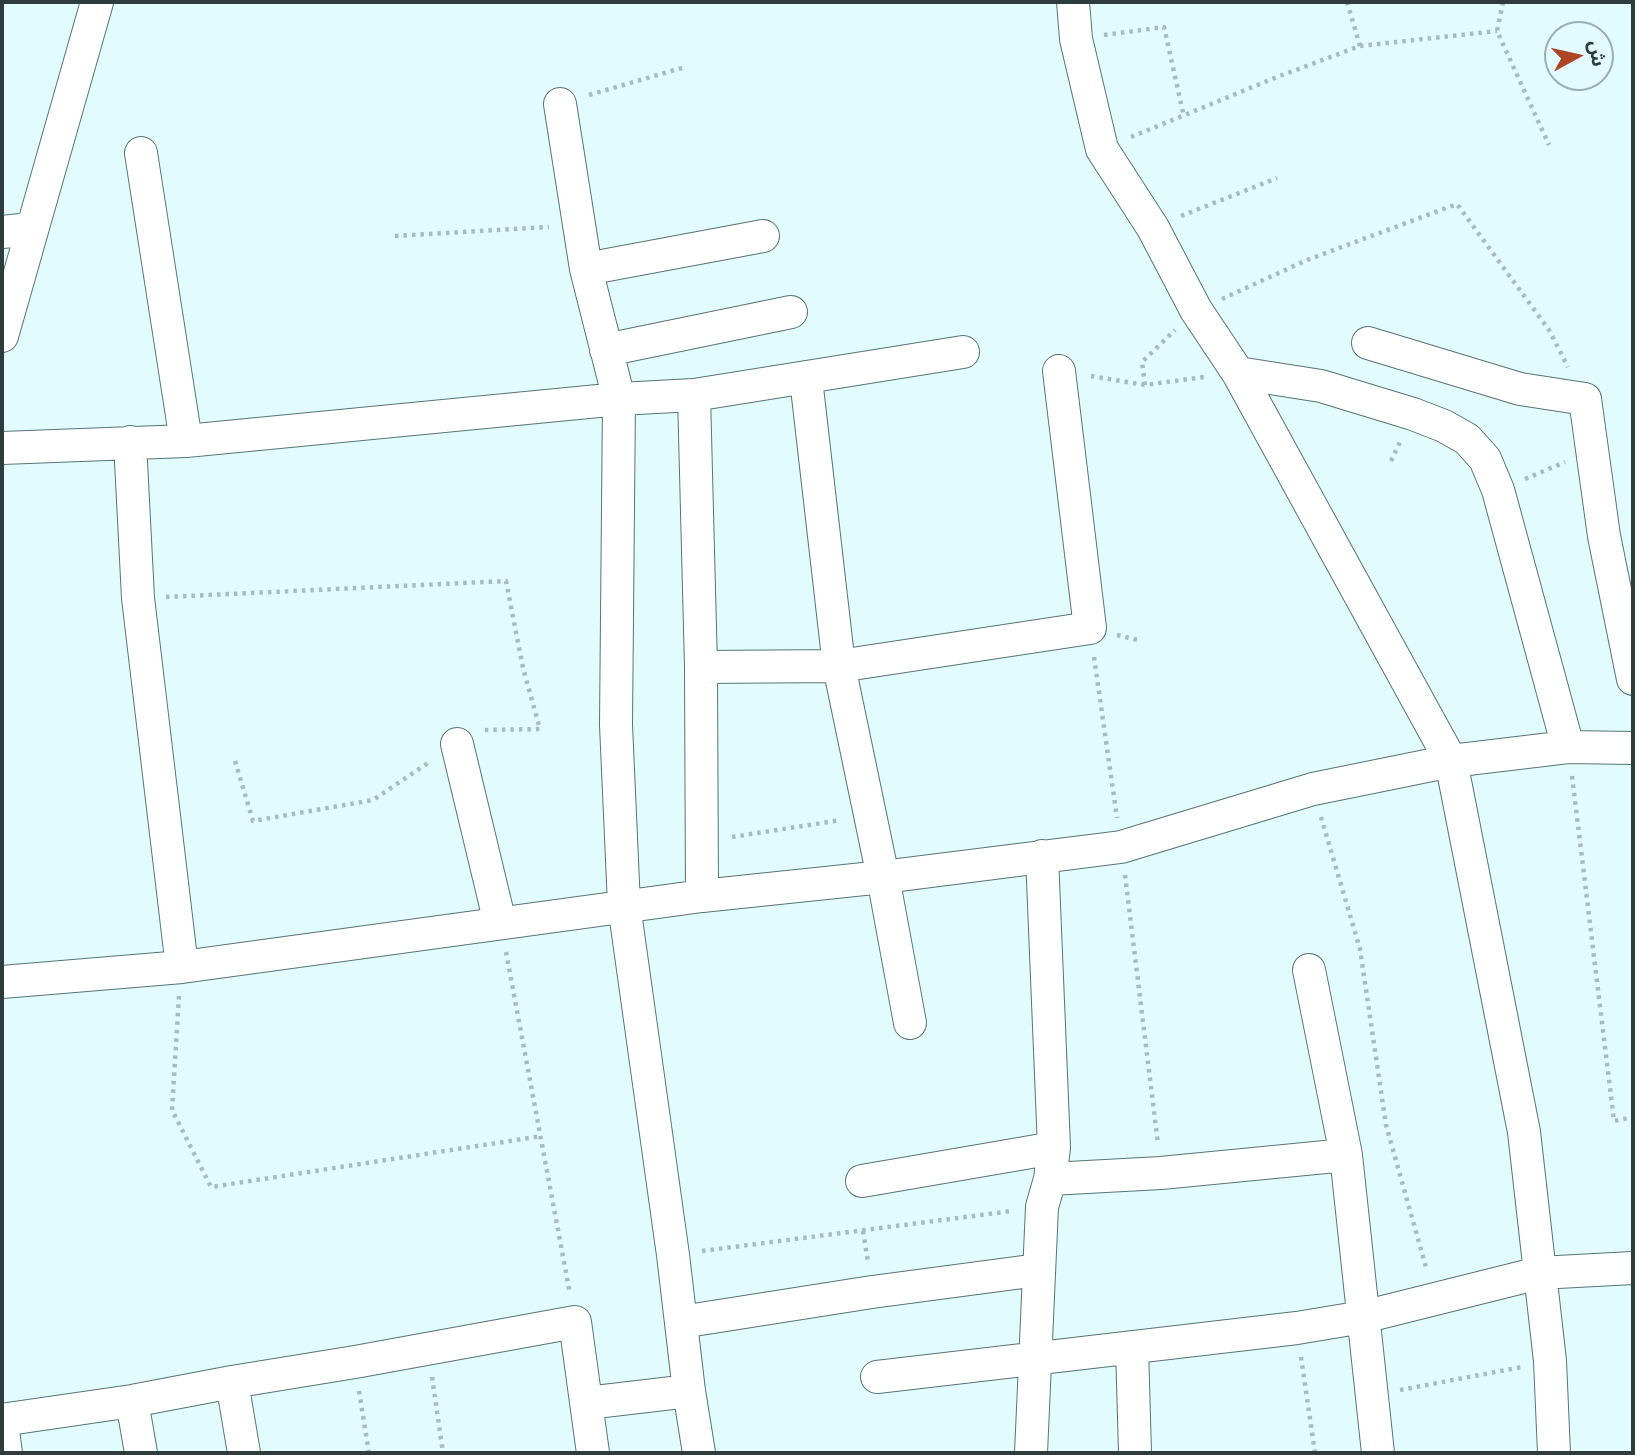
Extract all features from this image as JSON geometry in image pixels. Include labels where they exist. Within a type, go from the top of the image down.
[{"type":"street","points":[[2,336],[16,230],[97,2]]},
{"type":"street","points":[[1073,2],[1076,39],[1102,149],[1153,228],[1196,310],[1238,373],[1451,761],[1524,1132],[1550,1362],[1554,1453]]},
{"type":"street","points":[[560,104],[586,269],[619,399],[616,726],[624,905],[699,1453]]},
{"type":"street","points":[[141,153],[186,441]]},
{"type":"street","points":[[586,269],[763,236]]},
{"type":"street","points":[[606,350],[791,312]]},
{"type":"street","points":[[1367,343],[1520,389],[1585,399],[1604,536],[1633,680]]},
{"type":"street","points":[[2,448],[186,441],[619,399],[694,395],[963,352]]},
{"type":"street","points":[[701,667],[839,667],[1090,628],[1059,371]]},
{"type":"street","points":[[1238,373],[1321,386],[1413,414],[1444,426],[1467,439],[1485,459],[1498,490],[1568,747]]},
{"type":"street","points":[[806,379],[839,667],[910,1023]]},
{"type":"street","points":[[694,395],[701,667],[702,896]]},
{"type":"street","points":[[130,442],[138,598],[181,967]]},
{"type":"street","points":[[457,744],[500,923]]},
{"type":"street","points":[[2,982],[181,967],[624,905],[883,877],[1121,847],[1313,789],[1451,761],[1568,747],[1633,748]]},
{"type":"street","points":[[1031,1453],[1037,1357],[1038,1270],[1054,1148],[1042,856]]},
{"type":"street","points":[[1309,970],[1346,1154],[1377,1453]]},
{"type":"street","points":[[862,1181],[1054,1148]]},
{"type":"street","points":[[1046,1193],[1161,1173],[1346,1154]]},
{"type":"street","points":[[877,1377],[1297,1328],[1363,1317],[1539,1273],[1633,1268]]},
{"type":"street","points":[[681,1322],[872,1292],[1038,1270]]},
{"type":"street","points":[[6,1453],[2,1422],[575,1322],[593,1453]]},
{"type":"street","points":[[1132,1347],[1135,1453]]},
{"type":"street","points":[[232,1382],[244,1453]]},
{"type":"street","points":[[587,1403],[689,1391]]},
{"type":"street","points":[[132,1401],[141,1453]]},
{"type":"path","points":[[1347,2],[1360,46]]},
{"type":"path","points":[[1503,2],[1497,31],[1549,145]]},
{"type":"path","points":[[1076,39],[1164,27],[1184,117]]},
{"type":"path","points":[[1102,149],[1360,46],[1497,31]]},
{"type":"path","points":[[560,104],[685,67]]},
{"type":"path","points":[[1153,228],[1277,178]]},
{"type":"path","points":[[1145,385],[1142,362],[1196,310],[1307,260],[1457,204],[1549,330],[1585,399]]},
{"type":"path","points":[[395,236],[578,226]]},
{"type":"path","points":[[1059,371],[1145,385],[1238,373]]},
{"type":"path","points":[[1498,490],[1592,450]]},
{"type":"path","points":[[138,598],[506,581],[523,668],[540,729],[486,729],[457,744],[373,800],[253,821],[235,761]]},
{"type":"path","points":[[1090,628],[1121,847],[1161,1173]]},
{"type":"path","points":[[1568,747],[1614,1121],[1633,1117]]},
{"type":"path","points":[[1313,789],[1360,949],[1386,1125],[1435,1299]]},
{"type":"path","points":[[702,842],[870,816]]},
{"type":"path","points":[[500,923],[575,1322]]},
{"type":"path","points":[[181,967],[172,1110],[211,1187],[542,1136]]},
{"type":"path","points":[[673,1255],[1046,1193]]},
{"type":"path","points":[[1297,1328],[1315,1453]]},
{"type":"path","points":[[427,1349],[443,1453]]},
{"type":"path","points":[[355,1362],[369,1453]]},
{"type":"path","points":[[1370,1395],[1550,1362]]}]
